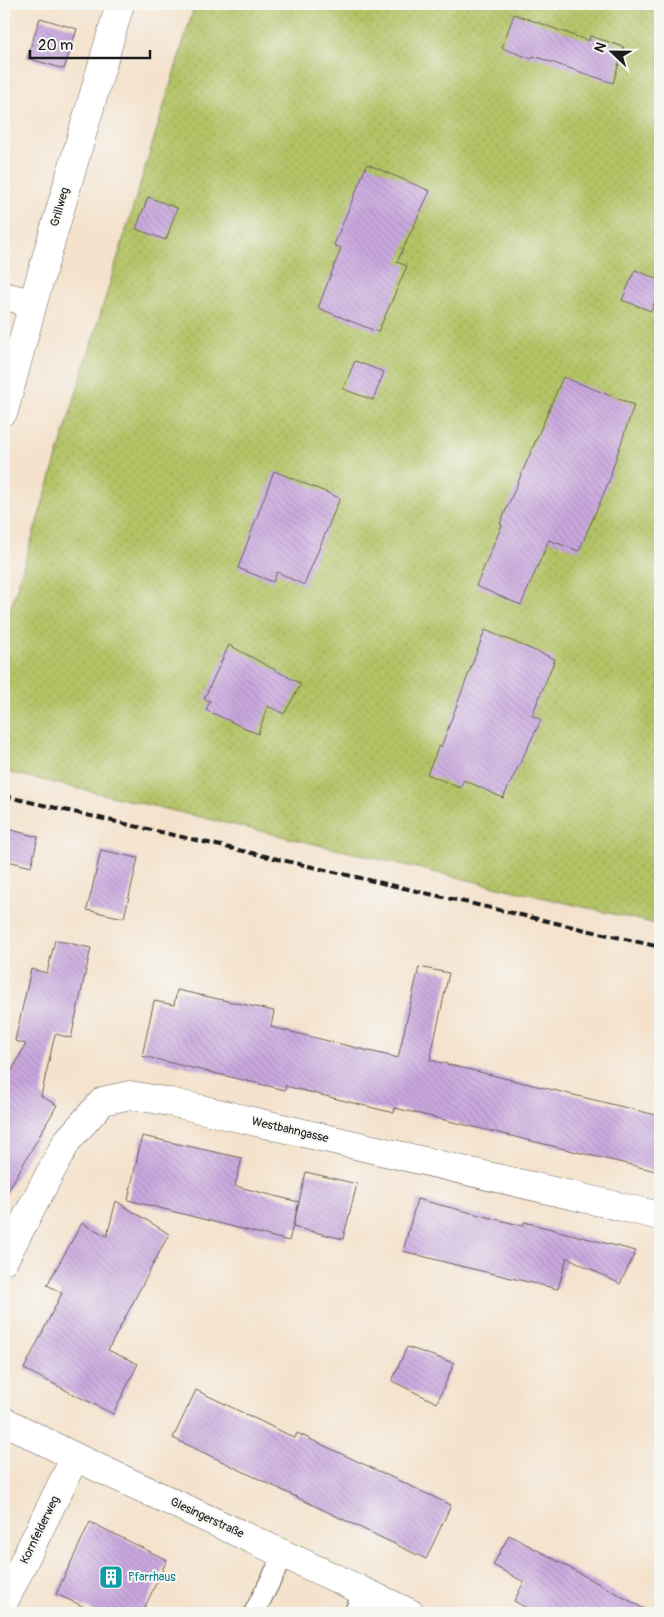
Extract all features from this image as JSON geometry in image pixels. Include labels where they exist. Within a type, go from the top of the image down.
[{"type":"street","name":"Grillweg","points":[[4,411],[33,303],[120,4]]},
{"type":"street","points":[[4,296],[33,303]]},
{"type":"street","name":"Westbahngasse","points":[[4,1260],[67,1141],[103,1101],[130,1095],[170,1102],[660,1216]]},
{"type":"street","name":"Glesingerstraße","points":[[4,1421],[75,1457],[284,1554],[359,1602],[410,1613]]},
{"type":"street","name":"Kornfelderweg","points":[[4,1602],[75,1457]]},
{"type":"lane","points":[[254,1613],[284,1554]]},
{"type":"green space","points":[[195,4],[660,4],[660,925],[4,771],[4,630]]},
{"type":"building","points":[[514,14],[589,41],[590,36],[624,47],[613,83],[533,56],[532,59],[502,48]]},
{"type":"building","points":[[40,18],[77,29],[64,69],[27,58]]},
{"type":"building","points":[[367,164],[430,191],[397,262],[407,266],[378,332],[318,308],[341,248],[334,245]]},
{"type":"building","points":[[148,197],[177,208],[166,240],[136,229]]},
{"type":"building","points":[[635,270],[660,280],[660,288],[651,311],[622,300]]},
{"type":"building","points":[[355,361],[384,372],[373,400],[343,389]]},
{"type":"building","points":[[563,377],[634,405],[612,474],[579,551],[549,540],[521,605],[476,586],[502,525],[500,524]]},
{"type":"building","points":[[274,471],[340,498],[304,585],[277,572],[273,582],[238,568]]},
{"type":"building","points":[[485,630],[555,659],[532,715],[541,720],[503,798],[464,780],[460,788],[427,774],[439,746],[441,747]]},
{"type":"building","points":[[229,645],[301,684],[284,714],[268,706],[258,734],[206,710],[210,701],[204,699]]},
{"type":"building","points":[[4,828],[38,837],[31,867],[4,860]]},
{"type":"building","points":[[101,850],[138,858],[124,918],[87,910]]},
{"type":"building","points":[[55,940],[91,948],[71,1038],[55,1034],[41,1096],[57,1105],[4,1198],[4,1085],[26,1044],[15,1041],[31,969],[47,973]]},
{"type":"building","points":[[419,967],[449,973],[430,1060],[660,1116],[660,1172],[395,1108],[394,1113],[285,1086],[285,1090],[142,1056],[154,1001],[174,1005],[177,990],[274,1011],[271,1027],[398,1058]]},
{"type":"building","points":[[142,1136],[242,1158],[235,1186],[299,1202],[289,1241],[128,1200]]},
{"type":"building","points":[[306,1172],[357,1184],[343,1239],[293,1227]]},
{"type":"building","points":[[417,1199],[523,1226],[524,1222],[636,1251],[620,1284],[567,1257],[558,1289],[456,1265],[403,1251]]},
{"type":"building","points":[[116,1201],[169,1234],[108,1350],[138,1364],[113,1414],[24,1369],[62,1293],[47,1285],[82,1223],[107,1236]]},
{"type":"building","points":[[407,1347],[454,1363],[437,1403],[392,1381]]},
{"type":"building","points":[[196,1390],[295,1438],[297,1433],[451,1505],[426,1559],[173,1438]]},
{"type":"building","name":"Pfarrhaus","points":[[90,1522],[167,1560],[142,1613],[98,1613],[56,1594]]},
{"type":"building","points":[[509,1535],[652,1613],[536,1613],[514,1601],[524,1582],[493,1565]]},
{"type":"railway","points":[[4,796],[660,947]]},
{"type":"place","name":"Pfarrhaus","points":[[111,1577]]}]
